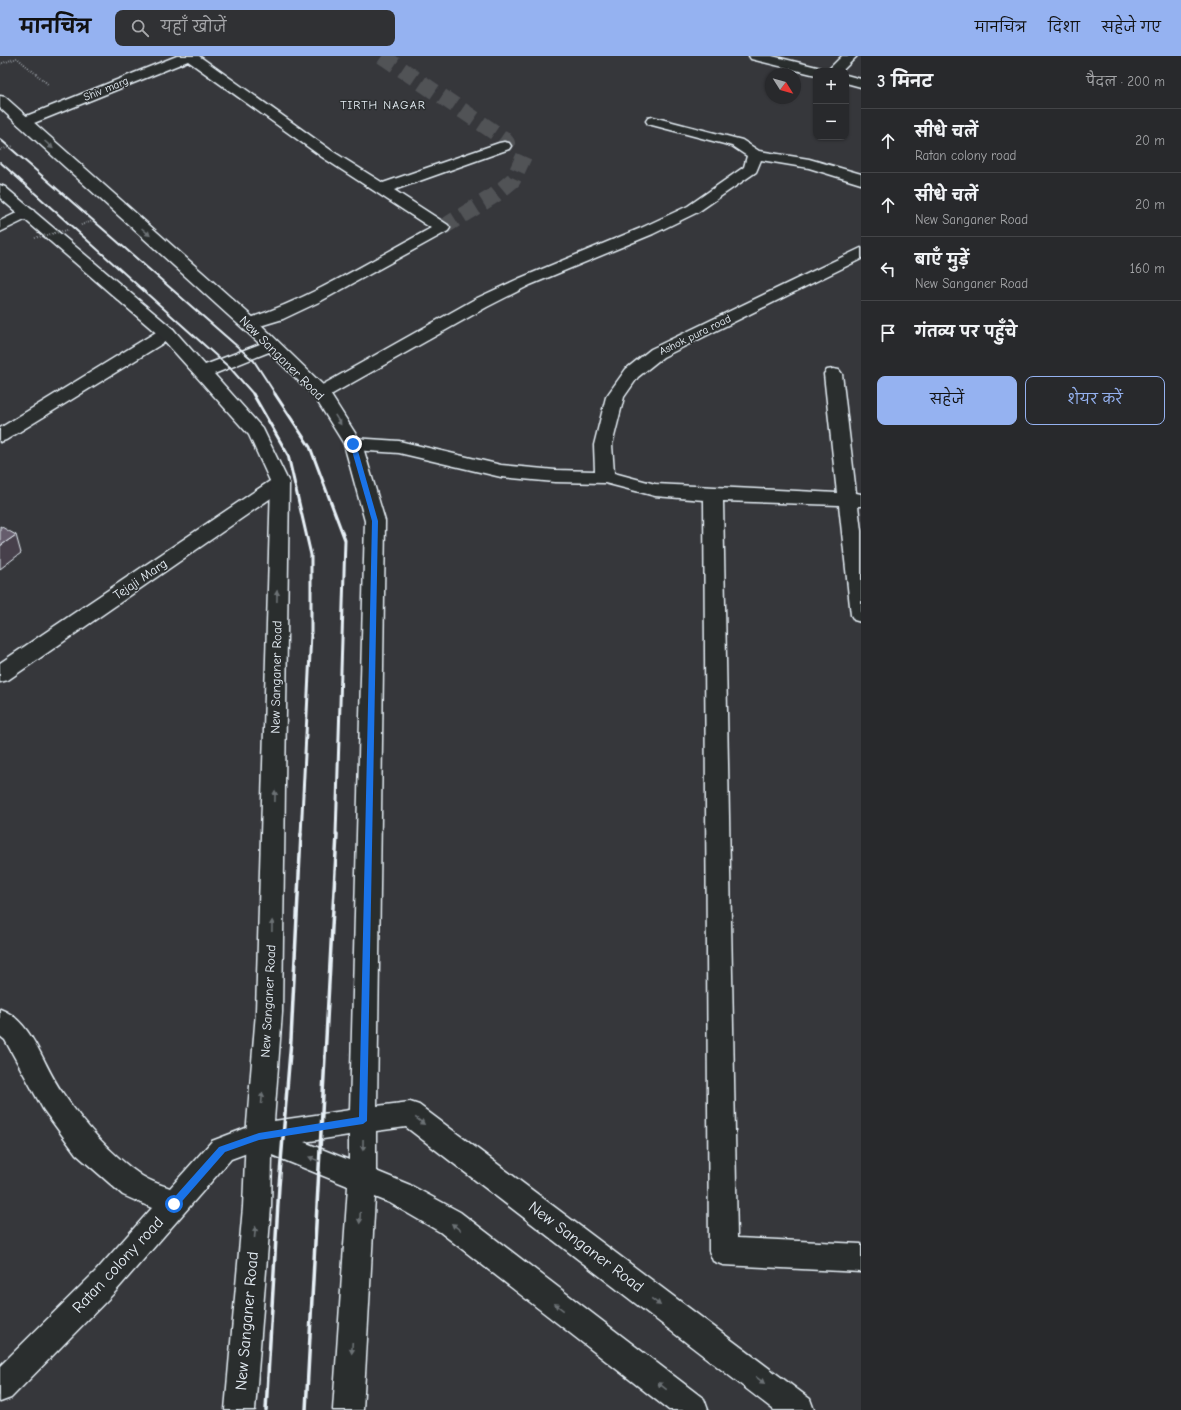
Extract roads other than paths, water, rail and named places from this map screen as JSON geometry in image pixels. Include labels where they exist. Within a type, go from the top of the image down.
[{"type":"street","name":"Shiv marg","points":[[24,122],[189,56]]},
{"type":"street","points":[[189,56],[327,154],[442,228],[315,296],[277,315],[250,324]]},
{"type":"street","points":[[756,56],[813,70]]},
{"type":"street","points":[[837,68],[850,56]]},
{"type":"street","points":[[849,80],[861,83]]},
{"type":"street","name":"New Sanganer Road","points":[[2,101],[250,324],[321,393],[353,444],[375,521],[362,1179],[348,1410]]},
{"type":"street","points":[[653,121],[737,143],[755,155],[784,158],[812,164],[861,178]]},
{"type":"street","points":[[382,189],[504,146]]},
{"type":"street","points":[[321,393],[495,296],[524,282],[647,231],[693,209],[751,169],[755,155]]},
{"type":"street","name":"New Sanganer Road","points":[[0,190],[167,333],[257,433],[280,483],[269,1012],[259,1136],[257,1207],[240,1410]]},
{"type":"street","points":[[0,227],[27,213]]},
{"type":"street","name":"Ashok pura road","points":[[606,477],[603,445],[615,397],[632,373],[657,353],[861,253]]},
{"type":"street","points":[[0,436],[167,333]]},
{"type":"street","points":[[203,372],[272,345]]},
{"type":"street","points":[[833,374],[855,500],[861,615]]},
{"type":"street","points":[[353,444],[400,447],[501,471],[555,476],[606,477],[655,490],[855,500]]},
{"type":"street","name":"Tejaji Marg","points":[[0,674],[280,483]]},
{"type":"street","points":[[713,494],[723,1251],[861,1258]]},
{"type":"street","points":[[0,1020],[14,1032],[52,1100],[86,1146],[133,1186],[174,1204]]},
{"type":"street","name":"New Sanganer Road","points":[[259,1136],[410,1114],[798,1410]]},
{"type":"street","points":[[259,1136],[400,1194],[450,1222],[693,1410]]},
{"type":"street","name":"Ratan colony road","points":[[0,1387],[105,1282],[222,1150],[259,1136]]},
{"type":"tunnel","points":[[382,56],[503,138],[507,143],[504,146]]},
{"type":"tunnel","points":[[442,228],[495,195],[513,180],[524,156]]},
{"type":"railway","points":[[0,139],[254,361],[276,395]]},
{"type":"railway","points":[[0,162],[231,369],[254,395]]},
{"type":"railway","points":[[253,394],[288,455],[311,555],[311,633],[301,835]]},
{"type":"railway","points":[[275,394],[310,447],[345,540],[336,835]]},
{"type":"railway","points":[[266,1410],[279,1186],[291,1040],[301,834]]},
{"type":"railway","points":[[306,1410],[337,834]]},
{"type":"district","name":"TIRTH NAGAR","points":[[383,105]]}]
